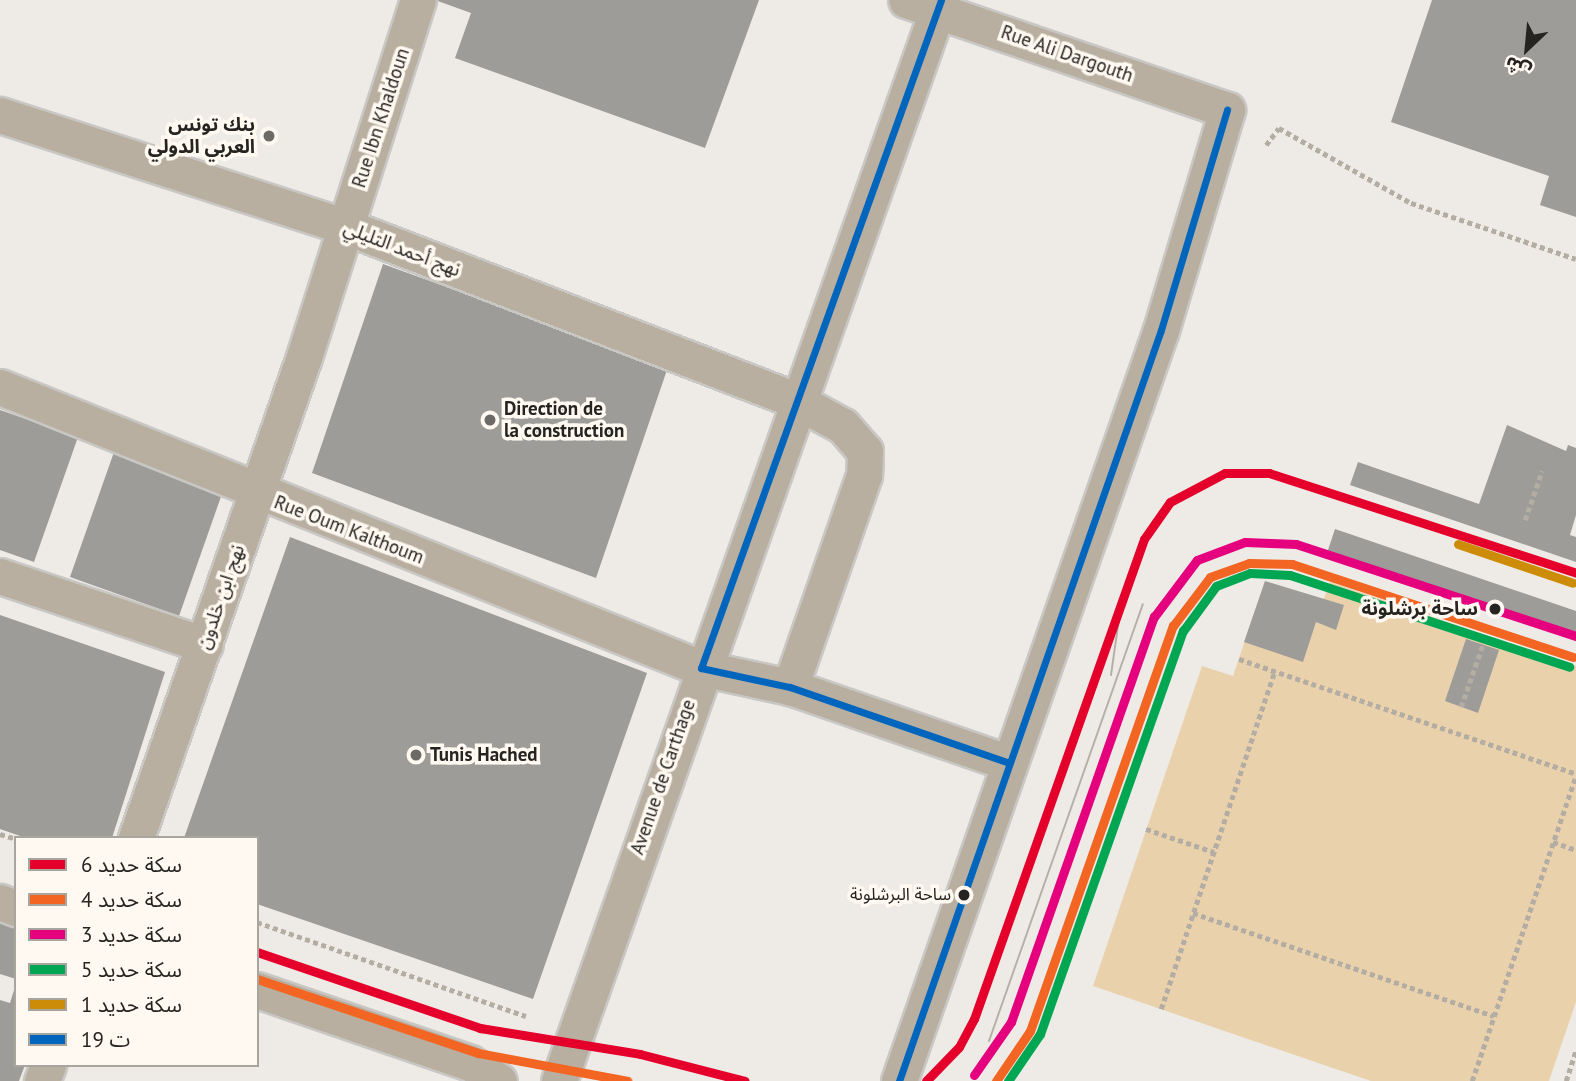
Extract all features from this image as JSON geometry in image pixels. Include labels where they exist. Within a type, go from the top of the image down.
[{"type":"street","name":"Rue Ibn Khaldoun","points":[[304,356],[418,0]]},
{"type":"street","name":"Rue Ali Dargouth","points":[[928,4],[1227,110],[1161,330],[1007,762]]},
{"type":"street","name":"Avenue de Carthage","points":[[559,1081],[701,668],[797,401],[928,4]]},
{"type":"street","name":"نهج أحمد التليلي","points":[[0,115],[346,227],[797,401],[843,426],[860,441],[867,461],[790,687]]},
{"type":"street","name":"نهج ابن خلدون","points":[[137,836],[304,356]]},
{"type":"street","name":"Rue Oum Kalthoum","points":[[0,387],[256,493],[701,668],[790,687],[1007,762]]},
{"type":"street","points":[[0,576],[205,645]]},
{"type":"street","points":[[905,1079],[1007,762]]},
{"type":"street","points":[[259,991],[470,1063],[499,1081]]},
{"type":"path","points":[[1266,145],[1279,128],[1411,203],[1576,259]]},
{"type":"path","points":[[1525,520],[1542,471]]},
{"type":"path","points":[[1461,707],[1483,645]]},
{"type":"path","points":[[1239,659],[1576,774],[1472,1081]]},
{"type":"path","points":[[1161,1009],[1275,671]]},
{"type":"path","points":[[1146,829],[1214,852]]},
{"type":"path","points":[[1553,842],[1576,850]]},
{"type":"path","points":[[1193,913],[1494,1016]]},
{"type":"path","points":[[259,923],[526,1016]]},
{"type":"path","points":[[1566,1081],[1576,1051]]},
{"type":"shaded area","name":"ساحة برشلونة","points":[[1265,581],[1323,601],[1330,582],[1576,666],[1576,1002],[1549,1081],[1371,1081],[1093,986],[1202,666],[1233,676]]},
{"type":"building","points":[[435,0],[759,0],[705,148],[455,58],[471,13]]},
{"type":"building","points":[[1432,0],[1576,0],[1576,217],[1540,205],[1549,176],[1391,122]]},
{"type":"building","name":"Direction de la construction","points":[[383,264],[668,367],[596,578],[312,473]]},
{"type":"building","points":[[0,410],[78,437],[34,562],[0,550]]},
{"type":"building","points":[[1507,425],[1566,451],[1568,445],[1576,448],[1576,515],[1570,535],[1576,537],[1576,562],[1350,485],[1358,462],[1479,504]]},
{"type":"building","points":[[114,452],[223,491],[179,616],[70,577]]},
{"type":"building","points":[[1335,529],[1576,611],[1576,637],[1327,553]]},
{"type":"building","name":"Tunis Hached","points":[[290,537],[647,673],[533,999],[259,905],[259,836],[185,836]]},
{"type":"building","points":[[1265,581],[1344,605],[1336,630],[1316,622],[1303,662],[1244,642]]},
{"type":"building","points":[[0,615],[165,672],[113,836],[20,836],[0,829]]},
{"type":"building","points":[[1466,639],[1499,650],[1478,713],[1445,701]]},
{"type":"building","points":[[0,914],[14,918],[14,978],[0,974]]},
{"type":"building","points":[[14,990],[14,1067],[24,1067],[19,1081],[0,1081],[0,1000],[10,1003]]},
{"type":"tram line","points":[[989,1041],[1143,604]]},
{"type":"tram line","points":[[1111,675],[1121,605]]},
{"type":"rail line","name":"6","points":[[926,1081],[959,1047],[974,1019],[1144,539],[1170,502],[1225,473],[1269,473],[1576,573]]},
{"type":"rail line","name":"3","points":[[974,1075],[1011,1022],[1154,617],[1197,560],[1245,542],[1296,544],[1576,636]]},
{"type":"rail line","name":"1","points":[[1458,544],[1573,583]]},
{"type":"rail line","name":"4","points":[[996,1081],[1030,1031],[1173,626],[1210,577],[1249,563],[1292,564],[1573,657]]},
{"type":"rail line","name":"5","points":[[1008,1081],[1040,1034],[1183,631],[1216,586],[1250,573],[1290,575],[1569,667]]},
{"type":"rail line","name":"6","points":[[259,953],[480,1028],[640,1054],[745,1081]]},
{"type":"rail line","name":"4","points":[[259,980],[478,1053],[627,1081]]},
{"type":"transit line","points":[[941,0],[701,668],[790,687],[1007,762]]},
{"type":"transit line","points":[[899,1081],[1161,330],[1227,110]]},
{"type":"place","name":"بنك تونس العربي الدولي","points":[[269,136]]},
{"type":"place","name":"Direction de la construction","points":[[490,420]]},
{"type":"place","name":"ساحة برشلونة","points":[[1495,609]]},
{"type":"place","name":"Tunis Hached","points":[[416,755]]},
{"type":"place","name":"ساحة البرشلونة","points":[[964,895]]}]
